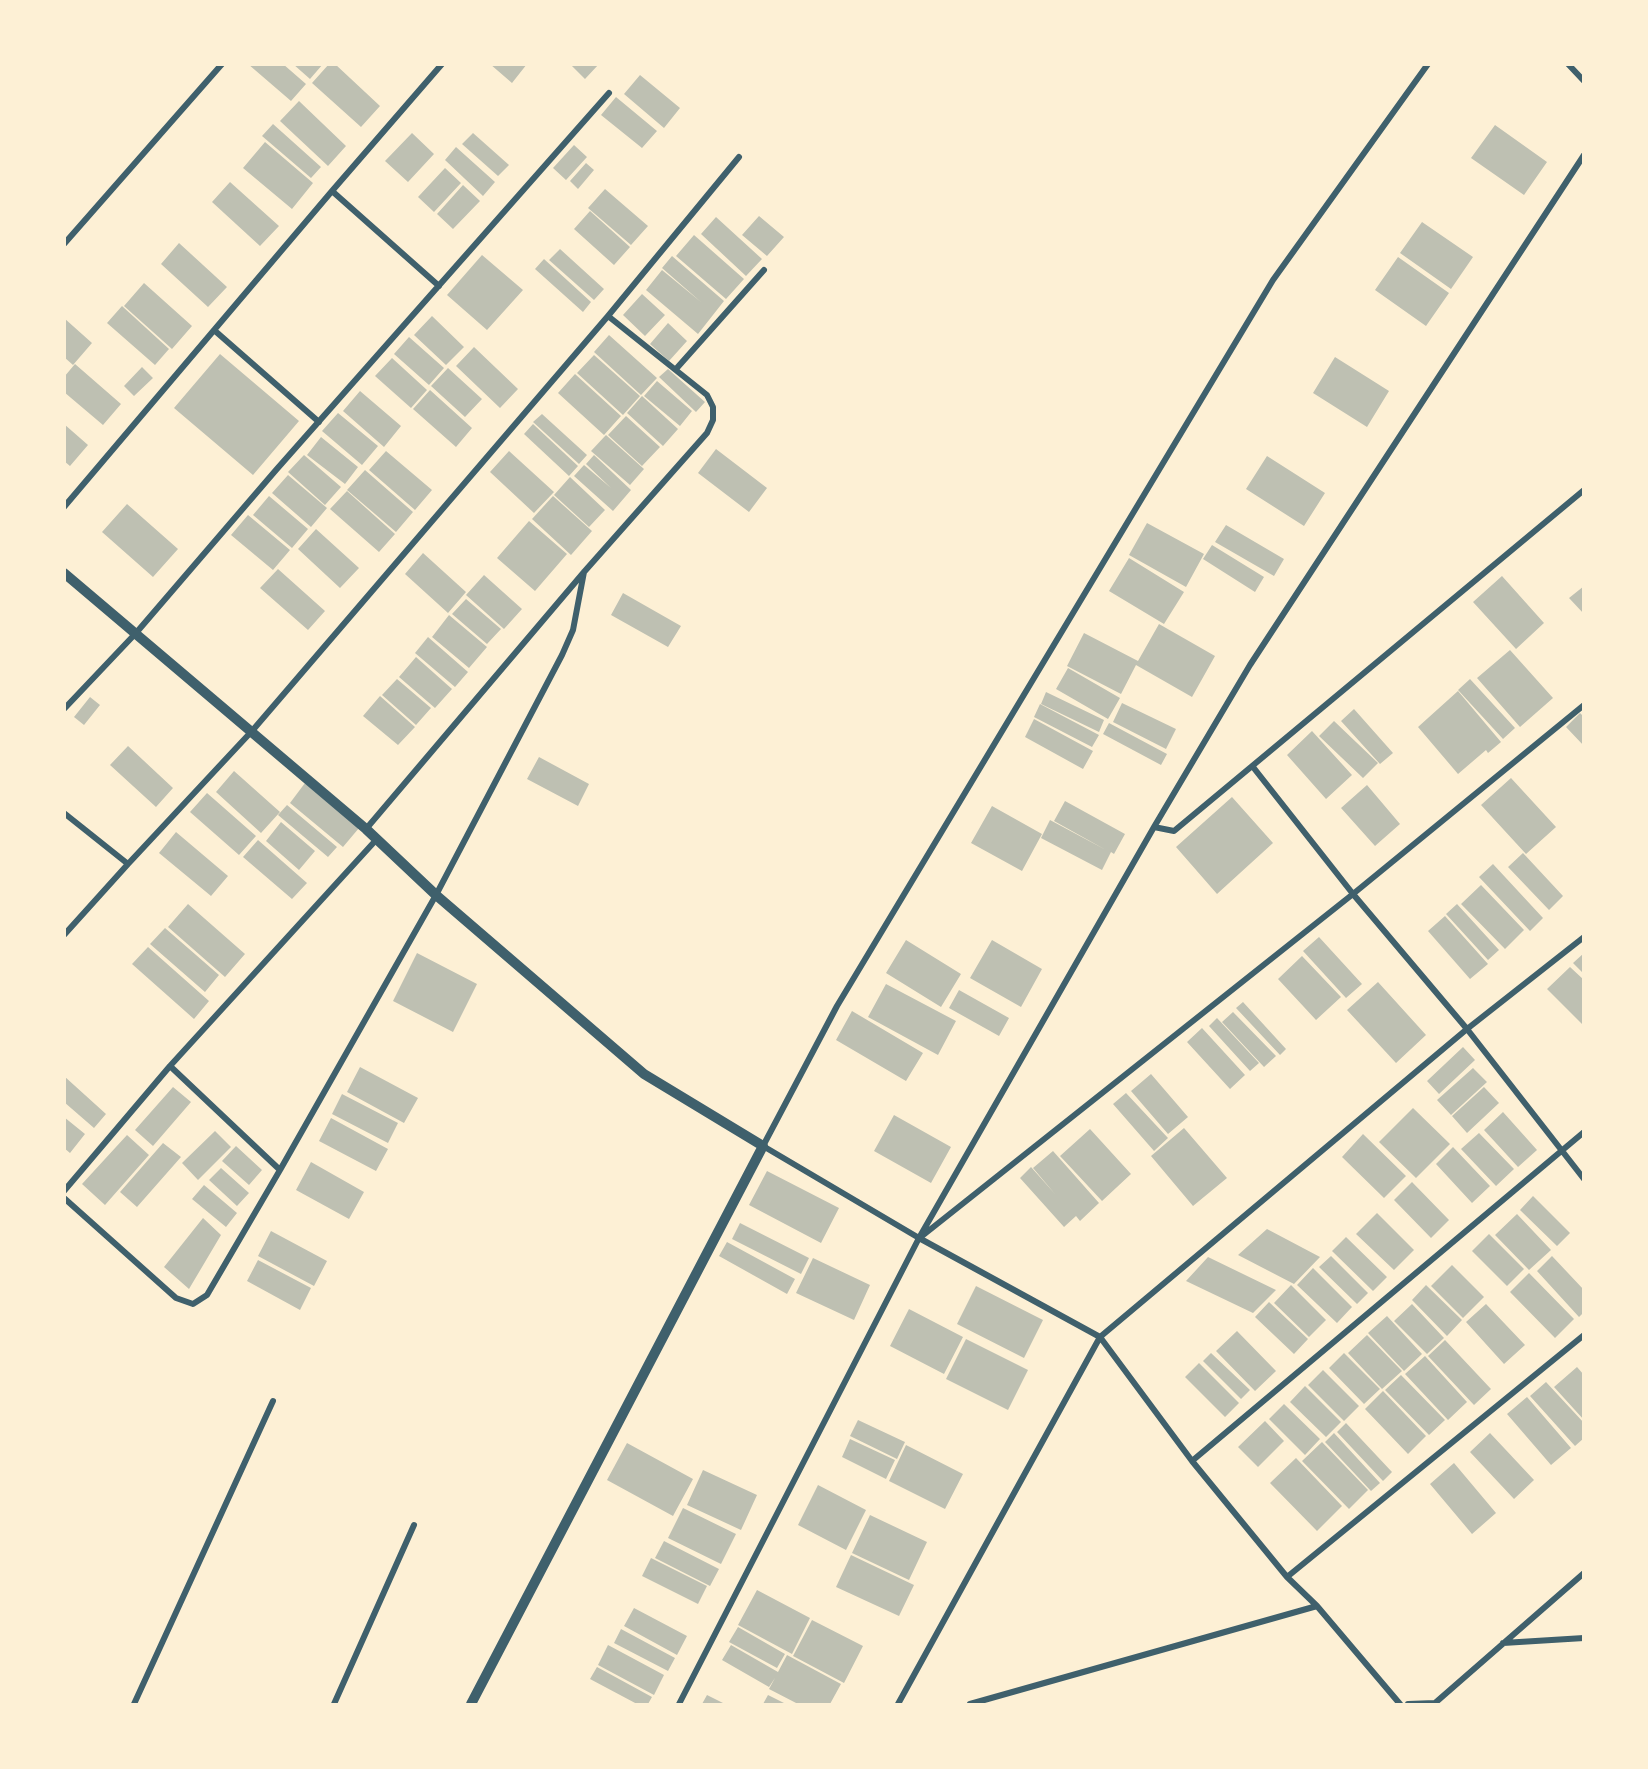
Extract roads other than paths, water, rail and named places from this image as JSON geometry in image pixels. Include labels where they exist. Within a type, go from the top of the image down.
[{"type":"street","points":[[64,244],[222,64]]},
{"type":"street","points":[[64,507],[442,64]]},
{"type":"street","points":[[471,1704],[837,1006],[1273,280],[1428,64]]},
{"type":"street","points":[[1580,64],[1571,67],[1584,81]]},
{"type":"street","points":[[64,709],[136,633],[609,93]]},
{"type":"street","points":[[679,1704],[920,1238],[1154,827],[1250,665],[1584,154]]},
{"type":"street","points":[[64,935],[252,732],[608,315],[739,157]]},
{"type":"street","points":[[332,191],[439,286]]},
{"type":"street","points":[[676,369],[764,270]]},
{"type":"street","points":[[366,829],[584,572],[707,433],[713,420],[713,407],[706,396],[608,315]]},
{"type":"street","points":[[214,330],[319,422]]},
{"type":"street","points":[[1154,827],[1174,831],[1584,490]]},
{"type":"street","points":[[64,1198],[176,1298],[194,1304],[207,1295],[436,895],[562,655],[573,630],[584,572]]},
{"type":"street","points":[[64,573],[366,829],[436,895],[644,1074],[920,1238],[1100,1337],[1192,1461],[1287,1577],[1317,1606],[1400,1704]]},
{"type":"street","points":[[920,1238],[1353,894],[1584,705]]},
{"type":"street","points":[[1253,767],[1353,894],[1467,1029],[1584,1179]]},
{"type":"street","points":[[64,813],[128,864]]},
{"type":"street","points":[[64,1191],[170,1066],[376,840]]},
{"type":"street","points":[[898,1704],[1100,1337],[1467,1029],[1584,937]]},
{"type":"street","points":[[170,1066],[280,1170]]},
{"type":"street","points":[[1192,1461],[1584,1132]]},
{"type":"street","points":[[1287,1577],[1584,1335]]},
{"type":"street","points":[[134,1704],[273,1401]]},
{"type":"street","points":[[334,1704],[414,1526]]},
{"type":"street","points":[[1407,1704],[1435,1702],[1584,1573]]},
{"type":"street","points":[[970,1704],[1317,1606]]},
{"type":"street","points":[[1503,1643],[1584,1638]]}]
